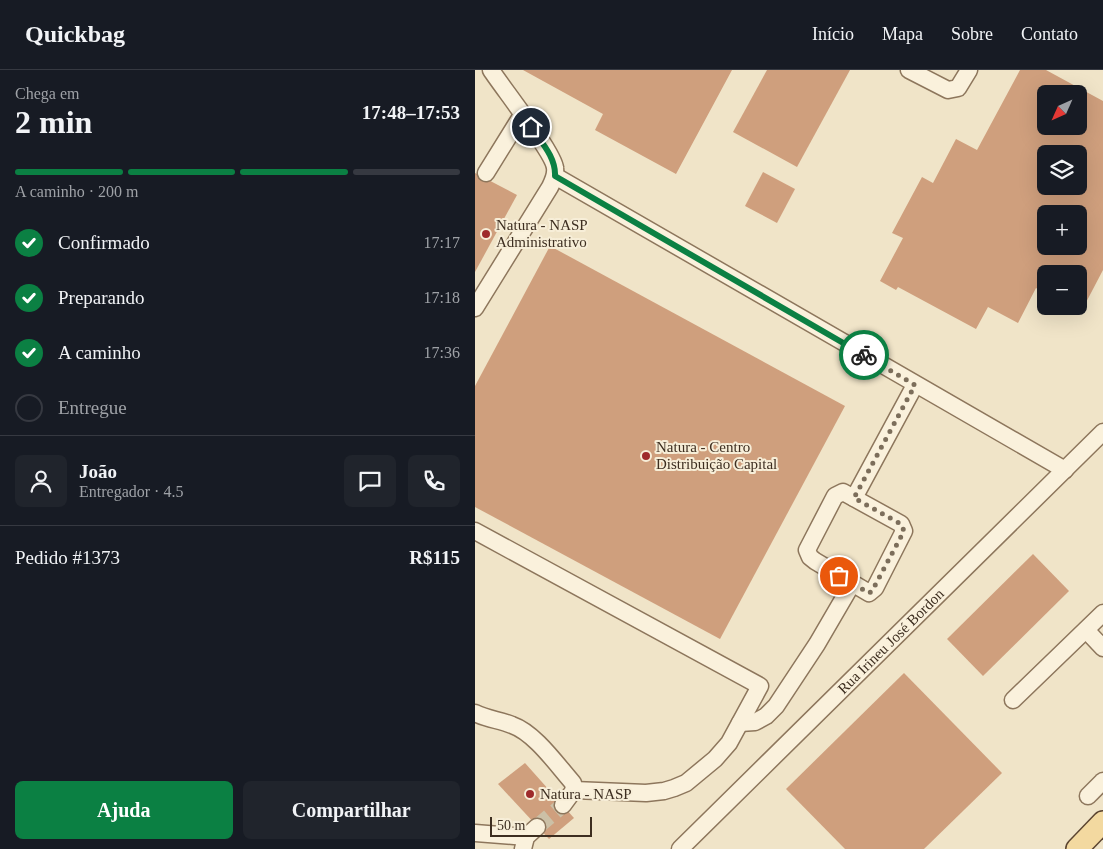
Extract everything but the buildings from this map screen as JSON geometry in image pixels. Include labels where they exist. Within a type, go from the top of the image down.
[{"type":"main road","points":[[1077,849],[1103,822]]},
{"type":"street","points":[[475,308],[555,176],[555,167],[548,151],[491,70]]},
{"type":"street","points":[[909,70],[948,90],[958,88],[969,70]]},
{"type":"street","points":[[486,173],[522,115]]},
{"type":"street","points":[[555,176],[1065,470]]},
{"type":"street","points":[[854,498],[915,385]]},
{"type":"street","name":"Rua Irineu José Bordon","points":[[680,849],[1103,432]]},
{"type":"street","points":[[843,492],[854,498],[901,524],[904,531],[875,588],[869,593],[815,561],[810,557],[807,550],[835,496],[843,492]]},
{"type":"street","points":[[475,530],[760,686],[729,744],[715,759],[686,783],[675,788],[646,793],[575,790],[563,804]]},
{"type":"street","points":[[740,723],[755,722],[766,716],[776,706],[817,644],[852,584]]},
{"type":"street","points":[[1013,700],[1103,612]]},
{"type":"street","points":[[1086,630],[1103,648]]},
{"type":"street","points":[[475,713],[512,725],[535,740],[573,783],[575,790]]},
{"type":"street","points":[[1088,796],[1103,781]]},
{"type":"street","points":[[475,834],[529,837]]},
{"type":"tunnel","points":[[537,827],[563,805]]},
{"type":"way so far","points":[[839,576],[869,593],[872,591],[904,531],[901,524],[854,498],[915,385],[864,355]]},
{"type":"place","name":"Natura - NASP Administrativo","points":[[486,234]]},
{"type":"place","name":"Natura - Centro Distribuição Capital","points":[[646,456]]},
{"type":"place","name":"Natura - NASP","points":[[530,794]]},
{"type":"route","points":[[531,127],[548,151],[555,167],[555,176],[864,355]]}]
